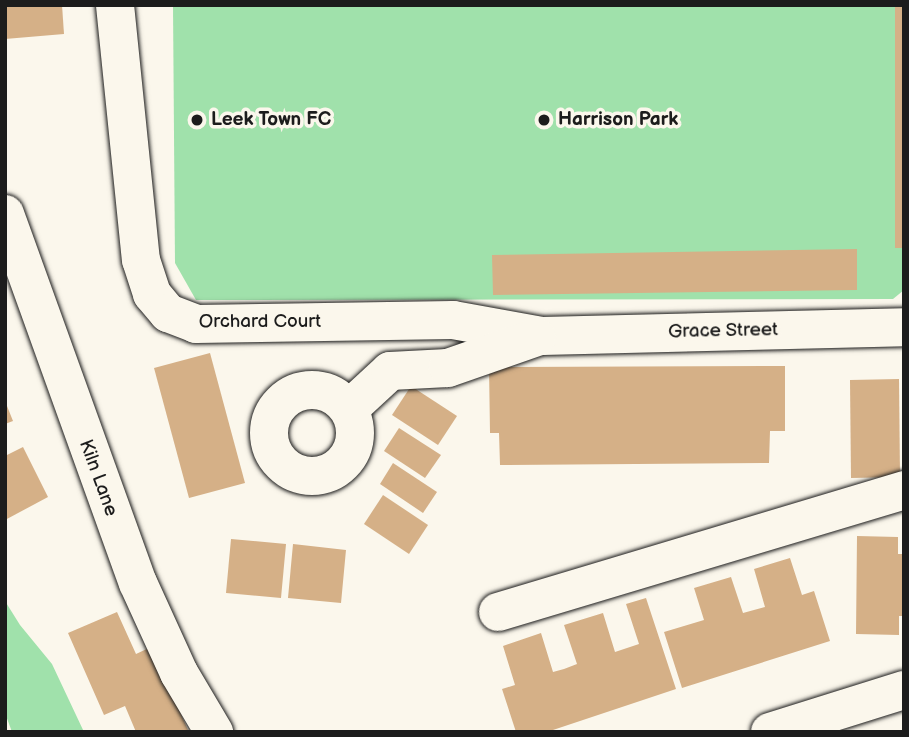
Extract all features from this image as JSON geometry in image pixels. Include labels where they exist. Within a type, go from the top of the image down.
[{"type":"street","name":"Orchard Court","points":[[115,5],[141,260],[152,293],[168,313],[196,324],[453,320],[542,336]]},
{"type":"street","name":"Kiln Lane","points":[[5,214],[138,583],[179,673],[214,732]]},
{"type":"street","name":"Grace Street","points":[[542,336],[904,327]]},
{"type":"street","points":[[349,408],[390,371],[448,368],[542,336]]},
{"type":"street","points":[[498,611],[904,490]]},
{"type":"street","points":[[770,732],[904,690]]},
{"type":"green space","name":"Harrison Park","points":[[173,5],[904,5],[904,290],[893,299],[196,300],[175,263]]},
{"type":"green space","points":[[5,601],[20,625],[52,664],[84,732],[12,732],[5,713]]},
{"type":"building","points":[[5,5],[62,5],[64,34],[5,39]]},
{"type":"building","points":[[895,5],[904,5],[904,248],[895,248]]},
{"type":"building","points":[[857,249],[857,290],[493,295],[492,255]]},
{"type":"building","points":[[210,353],[245,483],[189,498],[154,368]]},
{"type":"building","points":[[785,366],[785,431],[770,431],[769,463],[500,465],[499,433],[490,433],[489,367]]},
{"type":"building","points":[[899,379],[900,477],[851,478],[850,380]]},
{"type":"building","points":[[411,386],[457,416],[438,445],[392,415]]},
{"type":"building","points":[[5,401],[13,421],[5,424]]},
{"type":"building","points":[[399,428],[441,455],[425,478],[384,451]]},
{"type":"building","points":[[23,447],[48,497],[5,520],[5,456]]},
{"type":"building","points":[[393,463],[437,492],[423,513],[380,484]]},
{"type":"building","points":[[383,495],[428,525],[409,554],[364,524]]},
{"type":"building","points":[[857,536],[898,537],[898,554],[904,554],[904,616],[899,616],[899,635],[856,634]]},
{"type":"building","points":[[231,539],[286,544],[281,598],[226,593]]},
{"type":"building","points":[[293,544],[346,550],[341,603],[288,598]]},
{"type":"building","points":[[790,558],[802,595],[814,591],[830,641],[682,688],[664,632],[704,620],[694,588],[731,577],[743,613],[765,607],[754,569]]},
{"type":"building","points":[[646,598],[676,689],[547,732],[516,732],[502,689],[515,685],[503,646],[541,633],[553,672],[564,669],[577,664],[564,625],[603,613],[615,652],[639,644],[626,604]]},
{"type":"building","points":[[117,612],[136,654],[151,647],[188,730],[136,732],[125,706],[104,715],[68,633]]},
{"type":"place","name":"Leek Town FC","points":[[197,120]]},
{"type":"place","name":"Harrison Park","points":[[544,120]]}]
